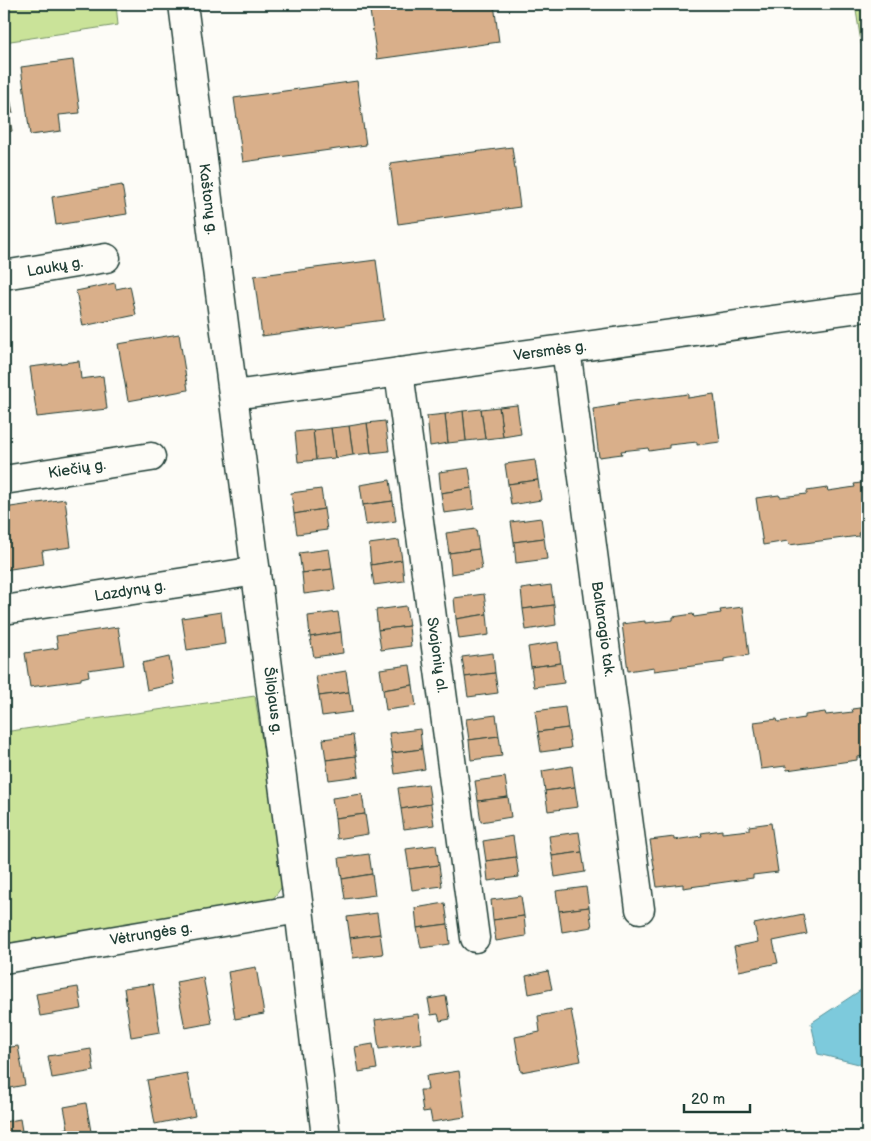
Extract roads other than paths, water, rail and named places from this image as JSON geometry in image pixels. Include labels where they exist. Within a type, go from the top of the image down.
[{"type":"street","name":"Kaštonų g.","points":[[183,4],[234,395]]},
{"type":"street","name":"Laukų g.","points":[[4,275],[106,258]]},
{"type":"street","name":"Versmės g.","points":[[234,395],[867,307]]},
{"type":"street","name":"Baltaragio tak.","points":[[566,349],[640,909]]},
{"type":"street","name":"Svajonių al.","points":[[399,372],[475,938]]},
{"type":"street","name":"Šilojaus g.","points":[[234,395],[312,1008],[326,1137]]},
{"type":"street","name":"Kiečių g.","points":[[4,480],[151,457]]},
{"type":"street","name":"Lazdynų g.","points":[[4,610],[256,571]]},
{"type":"street","name":"Vėtrungės g.","points":[[4,958],[299,909]]},
{"type":"water","points":[[867,986],[867,1066],[818,1054],[811,1023]]}]
